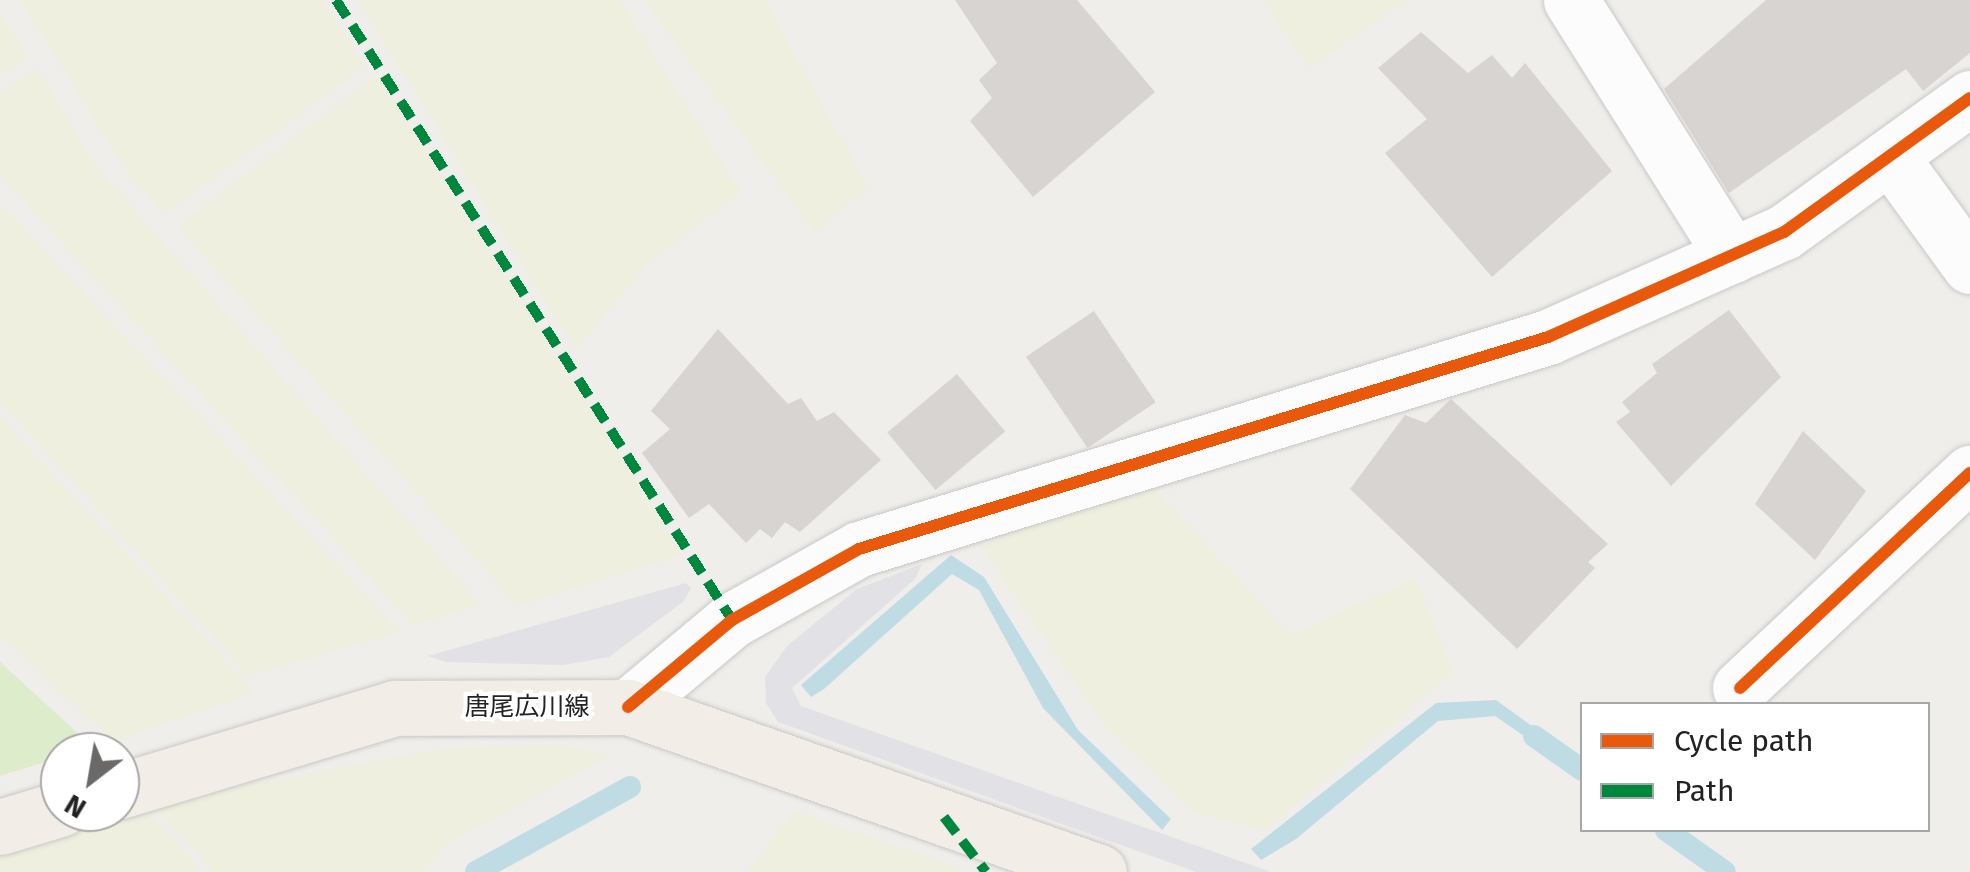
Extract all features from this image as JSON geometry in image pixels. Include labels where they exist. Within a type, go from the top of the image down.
[{"type":"main road","name":"唐尾広川線","points":[[140,784],[395,708],[628,707],[1098,872]]},
{"type":"main road","points":[[0,827],[40,814]]},
{"type":"street","points":[[1571,0],[1732,256]]},
{"type":"street","points":[[628,707],[732,620],[859,550],[1548,337],[1784,232],[1970,98]]},
{"type":"street","points":[[1890,156],[1970,266]]},
{"type":"street","points":[[1740,688],[1970,473]]},
{"type":"green space","points":[[20,0],[323,0],[365,66],[165,214],[126,171]]},
{"type":"green space","points":[[358,0],[619,0],[741,192],[649,262],[575,350]]},
{"type":"green space","points":[[644,0],[765,0],[868,188],[814,232]]},
{"type":"green space","points":[[1263,0],[1406,0],[1309,68]]},
{"type":"green space","points":[[0,12],[27,58],[0,75]]},
{"type":"green space","points":[[37,68],[95,165],[480,604],[414,626],[0,175],[0,94]]},
{"type":"green space","points":[[377,75],[683,555],[518,606],[177,226]]},
{"type":"green space","points":[[0,203],[400,632],[248,676],[0,401]]},
{"type":"green space","points":[[0,417],[255,693],[140,732],[104,732],[0,635]]},
{"type":"green space","points":[[1147,482],[1291,635],[1416,578],[1453,672],[1265,831],[1194,812],[1104,725],[981,546]]},
{"type":"green space","points":[[0,662],[77,732],[40,732],[40,764],[0,776]]},
{"type":"green space","points":[[552,744],[612,755],[450,842],[421,872],[214,872],[151,802],[445,748]]},
{"type":"green space","points":[[140,802],[203,872],[0,872],[0,840],[40,829],[40,832],[140,832]]},
{"type":"green space","points":[[794,811],[953,865],[960,872],[747,872]]},
{"type":"shaded area","points":[[922,564],[915,579],[792,688],[801,706],[1271,872],[1196,872],[778,722],[766,703],[765,677],[787,646],[857,589]]},
{"type":"shaded area","points":[[686,583],[691,588],[684,601],[609,657],[563,665],[446,662],[428,656]]},
{"type":"water","points":[[951,555],[984,577],[1078,730],[1171,819],[1162,830],[1043,708],[979,590],[952,574],[824,689],[811,697],[801,685]]},
{"type":"water","points":[[1496,700],[1562,748],[1555,757],[1495,716],[1438,721],[1296,839],[1261,860],[1251,849],[1436,703]]},
{"type":"building","points":[[955,0],[1077,0],[1155,92],[1033,197],[970,121],[992,98],[979,80],[997,63]]},
{"type":"building","points":[[1766,0],[1970,0],[1970,53],[1923,91],[1906,69],[1729,193],[1664,89]]},
{"type":"building","points":[[1421,32],[1468,73],[1492,55],[1512,78],[1525,63],[1612,171],[1492,277],[1385,153],[1427,119],[1378,68]]},
{"type":"building","points":[[1729,310],[1781,377],[1671,486],[1616,422],[1630,412],[1622,402],[1657,373],[1652,364]]},
{"type":"building","points":[[1094,311],[1156,402],[1088,448],[1026,357]]},
{"type":"building","points":[[718,329],[788,404],[801,398],[817,421],[834,412],[881,460],[800,532],[785,522],[772,538],[760,529],[746,543],[709,504],[689,518],[642,453],[670,429],[651,411]]},
{"type":"building","points":[[957,374],[1005,431],[935,490],[887,432]]},
{"type":"building","points":[[1451,399],[1608,544],[1588,562],[1595,568],[1517,649],[1350,489],[1405,415],[1426,423]]},
{"type":"building","points":[[1803,431],[1866,491],[1815,560],[1755,504]]},
{"type":"waterway","points":[[1534,736],[1580,769]]},
{"type":"waterway","points":[[476,872],[630,787]]},
{"type":"waterway","points":[[1669,832],[1725,872]]},
{"type":"marked path","points":[[336,0],[732,620]]},
{"type":"marked path","points":[[944,817],[986,872]]},
{"type":"cycle path","points":[[628,707],[732,620],[859,549],[1548,337],[1784,232],[1970,98]]},
{"type":"cycle path","points":[[1740,688],[1970,473]]}]
